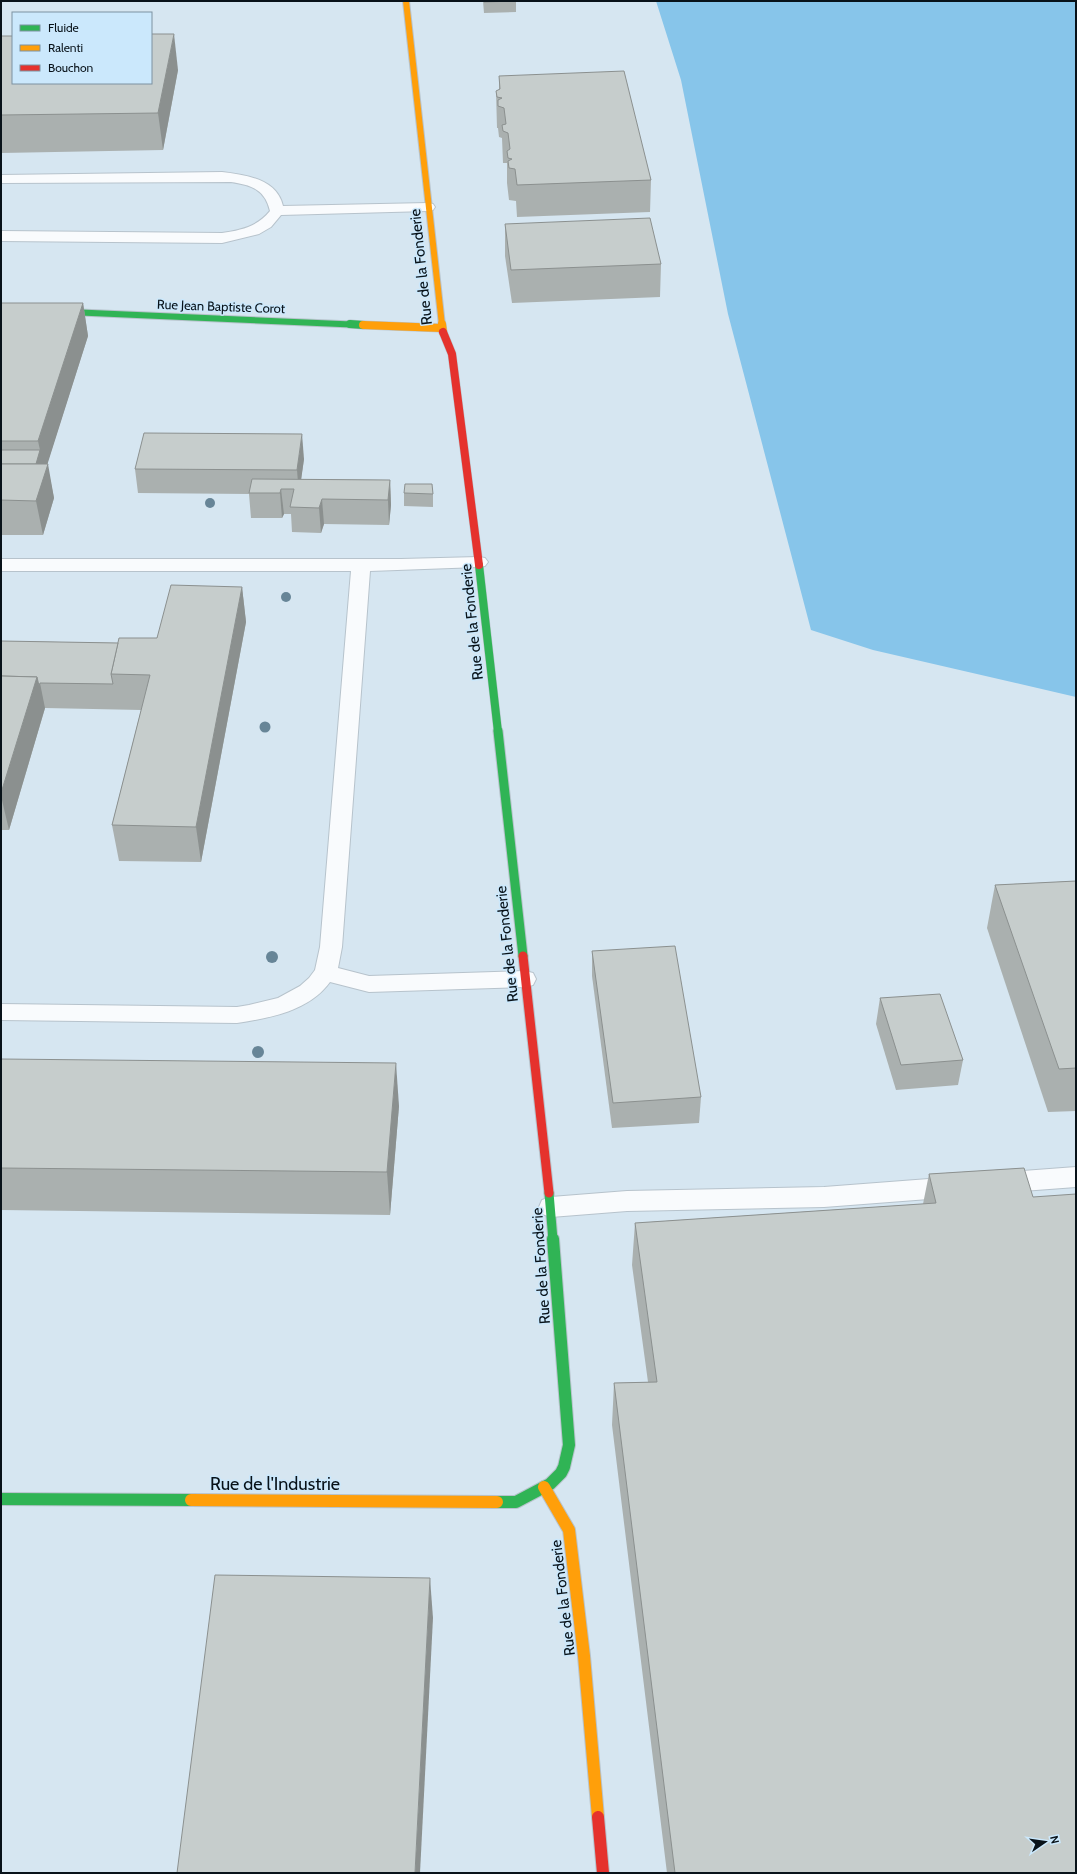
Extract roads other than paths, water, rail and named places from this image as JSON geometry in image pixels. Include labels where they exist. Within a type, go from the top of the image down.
[{"type":"street","name":"Rue de la Fonderie","points":[[406,1],[441,328],[452,354],[479,562],[551,1207],[569,1445],[564,1467],[556,1479],[544,1487],[569,1530],[584,1656],[603,1873]]},
{"type":"street","name":"Rue Jean Baptiste Corot","points":[[1,309],[441,328]]},
{"type":"street","name":"Rue de l'Industrie","points":[[1,1499],[516,1502],[534,1494],[544,1487]]},
{"type":"lane","points":[[1,180],[222,176],[244,179],[257,184],[270,193],[276,201],[278,212],[270,223],[259,229],[241,235],[222,238],[1,236]]},
{"type":"lane","points":[[278,212],[428,208]]},
{"type":"lane","points":[[1,565],[361,565],[479,562]]},
{"type":"lane","points":[[1,1012],[237,1015],[261,1011],[292,1001],[314,987],[324,973],[331,947],[361,565]]},
{"type":"lane","points":[[324,973],[369,984],[525,979]]},
{"type":"lane","points":[[551,1207],[627,1201],[824,1197],[1076,1178]]}]
